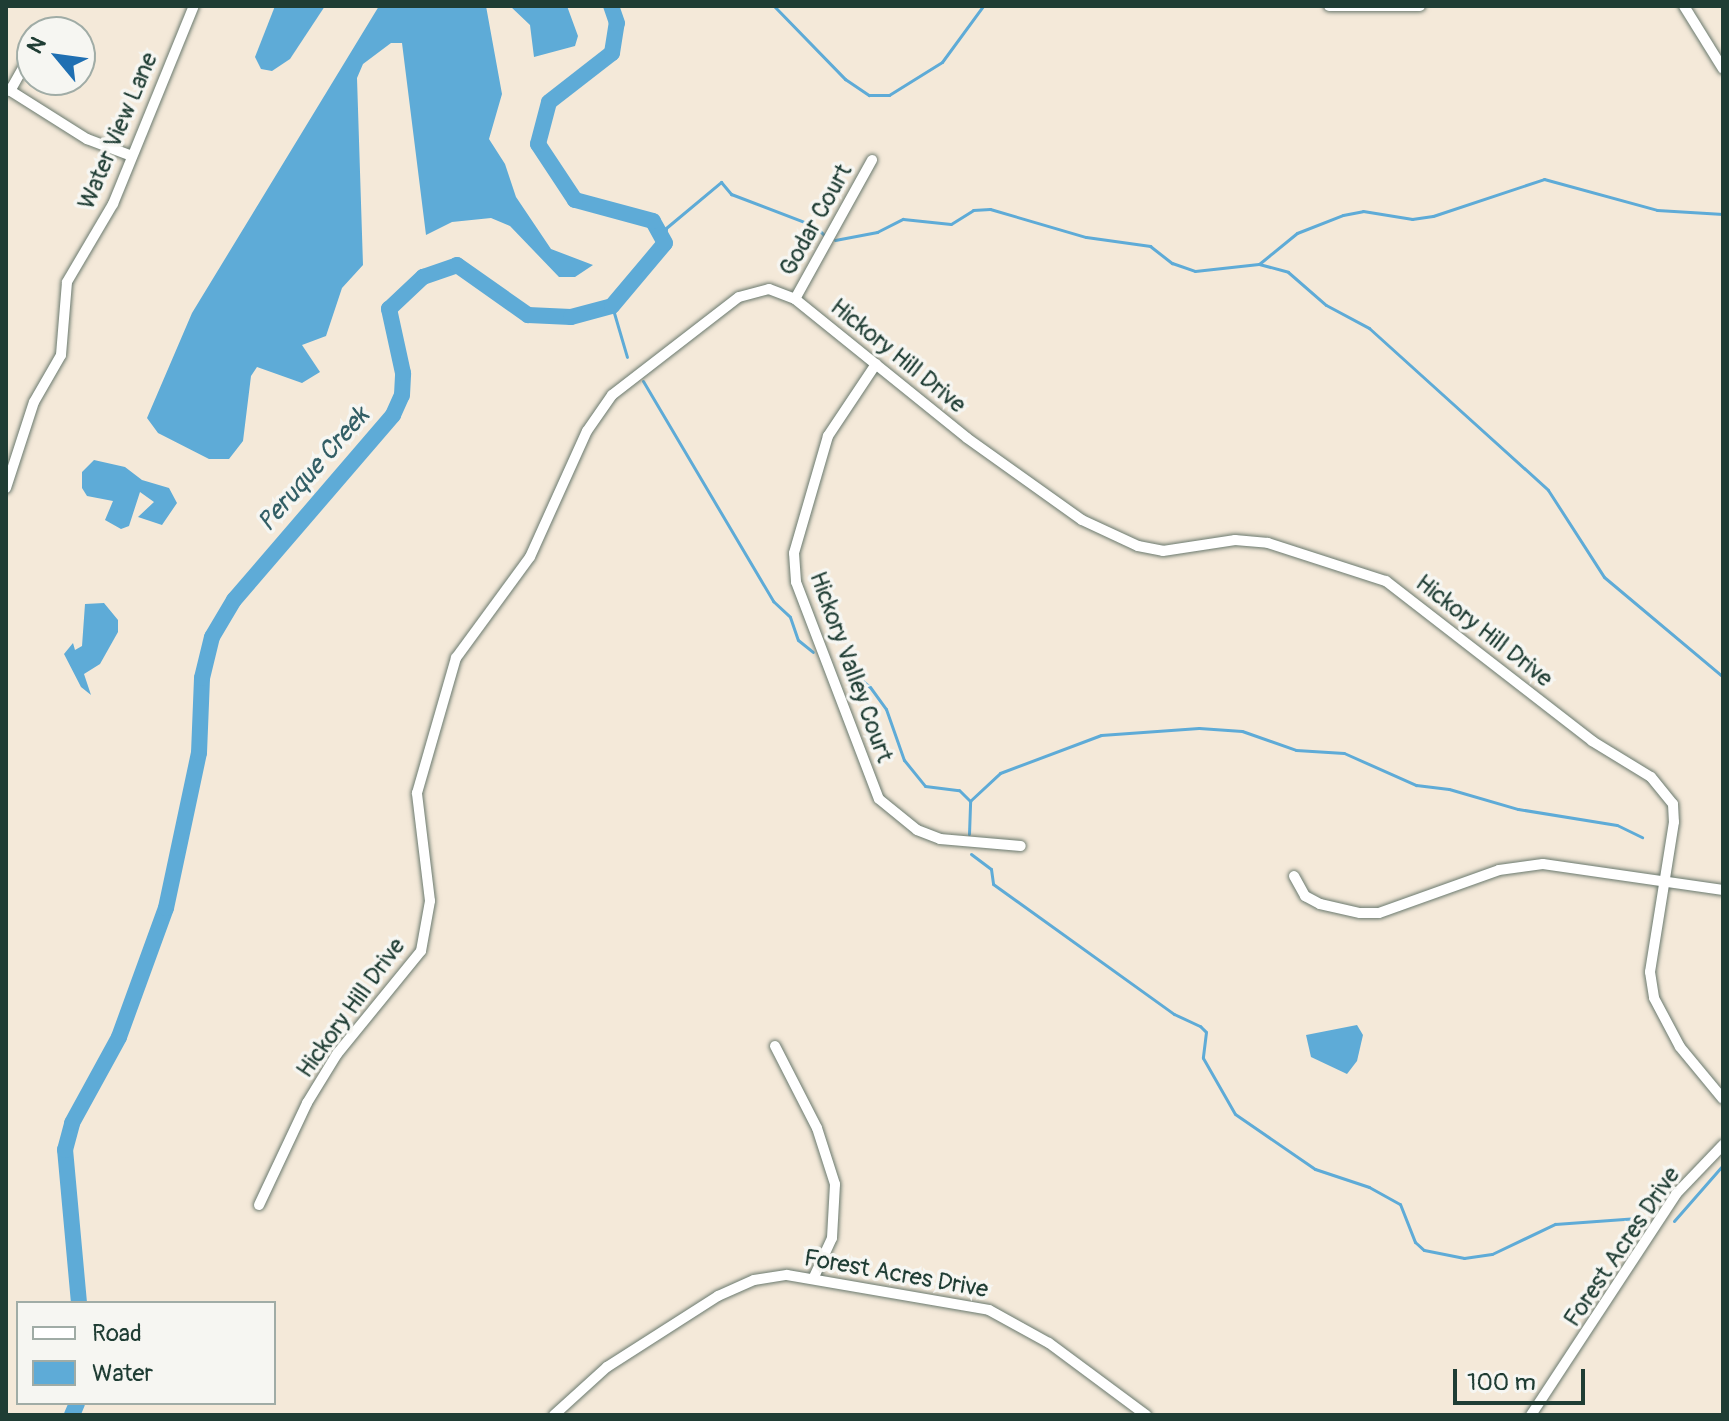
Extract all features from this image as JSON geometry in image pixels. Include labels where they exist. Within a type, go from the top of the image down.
[{"type":"street","name":"Water View Lane","points":[[6,488],[34,402],[61,355],[67,282],[113,204],[194,6]]},
{"type":"street","points":[[1329,6],[1420,6]]},
{"type":"street","points":[[1684,6],[1723,69]]},
{"type":"street","points":[[8,89],[87,139],[132,156]]},
{"type":"street","name":"Godar Court","points":[[795,299],[872,160]]},
{"type":"street","name":"Hickory Hill Drive","points":[[259,1205],[307,1103],[337,1054],[421,951],[430,901],[417,793],[446,681],[456,658],[545,530],[593,420],[624,382],[739,297],[769,289],[795,299],[1028,483],[1082,520],[1138,546],[1163,551],[1235,540],[1268,543],[1372,575],[1417,600],[1562,719],[1664,790],[1673,804],[1674,822],[1667,883],[1650,972],[1654,998],[1680,1047],[1723,1099]]},
{"type":"street","name":"Hickory Valley Court","points":[[876,364],[828,436],[794,553],[796,582],[879,799],[917,830],[940,839],[1021,846]]},
{"type":"street","points":[[1294,876],[1305,896],[1320,904],[1360,913],[1379,913],[1518,865],[1574,865],[1723,890]]},
{"type":"street","points":[[775,1046],[817,1128],[835,1184],[832,1238],[814,1277]]},
{"type":"street","name":"Forest Acres Drive","points":[[1531,1415],[1676,1194],[1723,1145]]},
{"type":"street","name":"Forest Acres Drive","points":[[554,1415],[607,1367],[740,1284],[787,1275],[814,1277],[989,1310],[1049,1343],[1146,1415]]},
{"type":"water","points":[[275,6],[325,6],[290,59],[272,71],[261,69],[255,57]]},
{"type":"water","points":[[379,6],[486,6],[502,94],[489,139],[505,164],[516,197],[551,249],[593,265],[575,277],[559,277],[510,226],[491,218],[452,222],[426,235],[402,43],[391,43],[363,64],[357,78],[363,265],[342,288],[326,336],[302,345],[320,372],[302,383],[257,367],[251,376],[243,441],[229,459],[209,459],[158,433],[147,418],[192,313]]},
{"type":"water","points":[[510,6],[567,6],[578,36],[575,46],[534,57],[530,25]]},
{"type":"water","points":[[94,460],[125,467],[142,480],[169,488],[177,503],[162,525],[138,517],[154,502],[140,492],[129,526],[121,529],[105,520],[113,501],[87,496],[82,488],[82,472]]},
{"type":"water","points":[[104,603],[118,620],[118,632],[100,664],[84,674],[91,695],[81,687],[64,654],[73,643],[75,650],[82,646],[85,604]]},
{"type":"water","points":[[1357,1025],[1363,1035],[1357,1061],[1347,1074],[1311,1057],[1306,1035]]},
{"type":"waterway","name":"Peruque Creek","points":[[79,1301],[65,1150],[72,1123],[119,1037],[166,908],[199,753],[202,678],[212,637],[234,600],[393,415],[402,395],[403,373],[389,309],[423,277],[457,265],[528,315],[571,317],[612,306],[665,243],[653,221],[575,200],[538,144],[549,102],[612,53],[617,23],[611,6]]},
{"type":"waterway","points":[[774,6],[845,79],[869,95],[889,95],[942,62],[983,6]]},
{"type":"waterway","points":[[1259,264],[1297,233],[1343,215],[1363,211],[1412,219],[1433,216],[1544,179],[1657,210],[1723,214]]},
{"type":"waterway","points":[[665,243],[666,228],[721,182],[731,194],[815,226],[825,236]]},
{"type":"waterway","points":[[835,240],[877,232],[903,219],[951,224],[973,210],[990,209],[1086,237],[1150,246],[1172,263],[1195,271],[1259,264],[1288,272],[1326,305],[1369,328],[1548,490],[1604,577],[1723,677]]},
{"type":"waterway","points":[[612,306],[627,357]]},
{"type":"waterway","points":[[643,381],[773,601],[790,617],[798,640],[813,652]]},
{"type":"waterway","points":[[841,662],[870,687],[886,709],[904,760],[925,786],[959,790],[970,801]]},
{"type":"waterway","points":[[969,834],[970,801],[1000,773],[1101,735],[1199,728],[1242,731],[1296,750],[1344,753],[1416,785],[1449,789],[1518,809],[1617,825],[1642,837]]},
{"type":"waterway","points":[[971,854],[991,869],[993,884],[1174,1014],[1200,1026],[1206,1032],[1203,1058],[1235,1114],[1315,1169],[1369,1187],[1400,1204],[1415,1242],[1424,1250],[1464,1258],[1492,1254],[1555,1224],[1638,1218]]},
{"type":"waterway","points":[[1674,1221],[1723,1165]]},
{"type":"waterway","name":"Peruque Creek","points":[[72,1415],[76,1405]]}]
